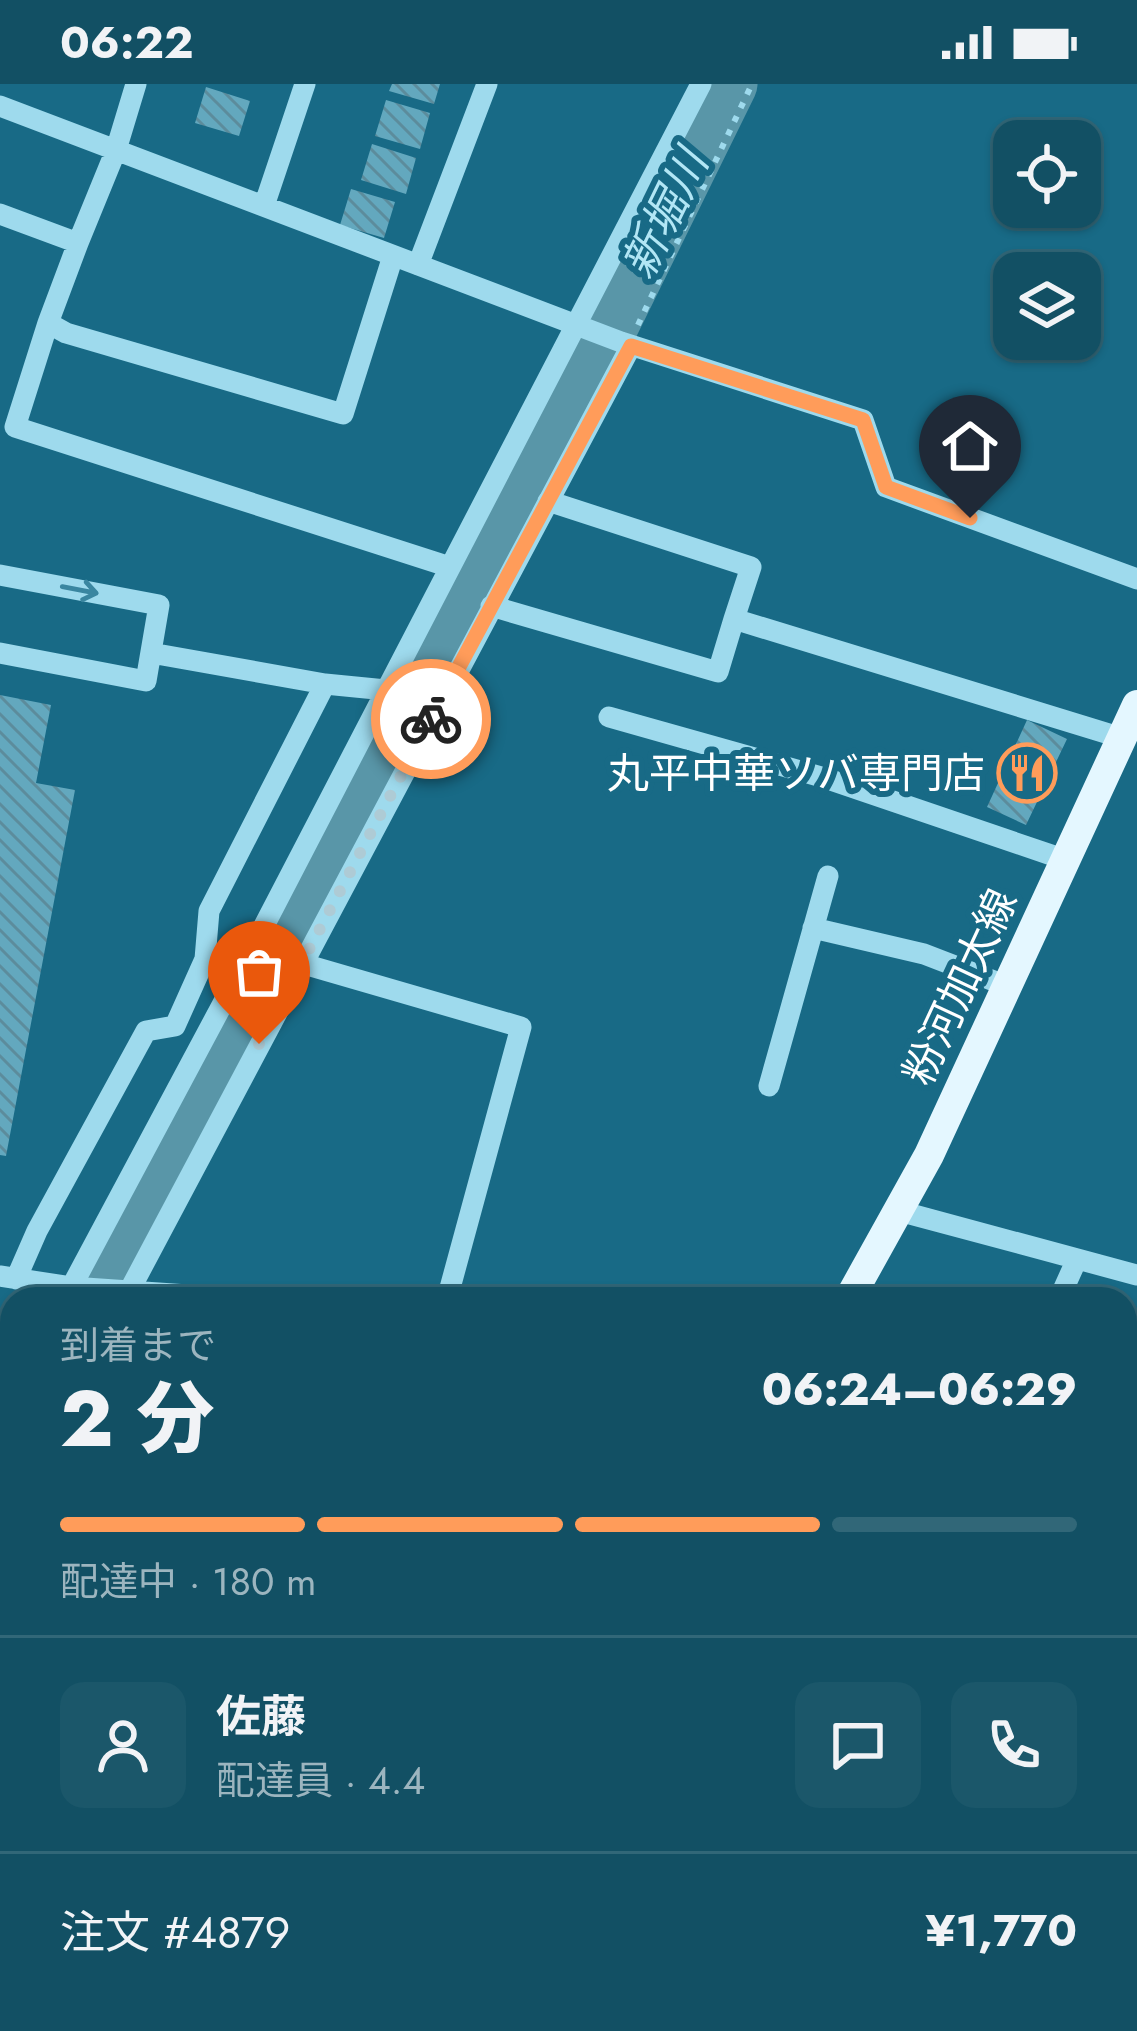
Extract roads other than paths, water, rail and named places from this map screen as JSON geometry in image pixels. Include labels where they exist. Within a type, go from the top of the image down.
[{"type":"main road","name":"粉河加太線","points":[[856,1287],[898,1211],[1007,986],[1137,705]]},
{"type":"street","points":[[136,84],[116,150],[8,425],[450,567]]},
{"type":"street","points":[[264,206],[305,84]]},
{"type":"street","points":[[418,265],[487,84]]},
{"type":"street","points":[[71,1287],[450,567],[582,327],[701,84]]},
{"type":"street","points":[[0,106],[626,344],[863,420],[886,487],[1137,579]]},
{"type":"street","points":[[0,214],[78,244]]},
{"type":"street","points":[[48,323],[66,333],[343,414],[393,256]]},
{"type":"street","points":[[132,1287],[548,501],[626,344]]},
{"type":"street","points":[[491,606],[718,672],[751,567],[548,501]]},
{"type":"street","points":[[0,575],[159,605],[146,681],[0,652]]},
{"type":"street","points":[[734,620],[1122,738]]},
{"type":"street","points":[[151,653],[386,690]]},
{"type":"street","points":[[46,1287],[8,1277],[146,1031],[175,1026],[205,959],[209,910],[326,684]]},
{"type":"street","points":[[609,717],[825,778],[1066,860]]},
{"type":"street","points":[[769,1086],[828,877]]},
{"type":"street","points":[[813,928],[924,954],[1007,986]]},
{"type":"street","points":[[252,949],[521,1028],[450,1287]]},
{"type":"street","points":[[898,1211],[1137,1275]]},
{"type":"street","points":[[1064,1287],[1077,1259]]},
{"type":"waterway","name":"新堀川","points":[[105,1287],[565,417],[729,84]]},
{"type":"place","name":"丸平中華ソバ専門店","points":[[1027,773]]}]
